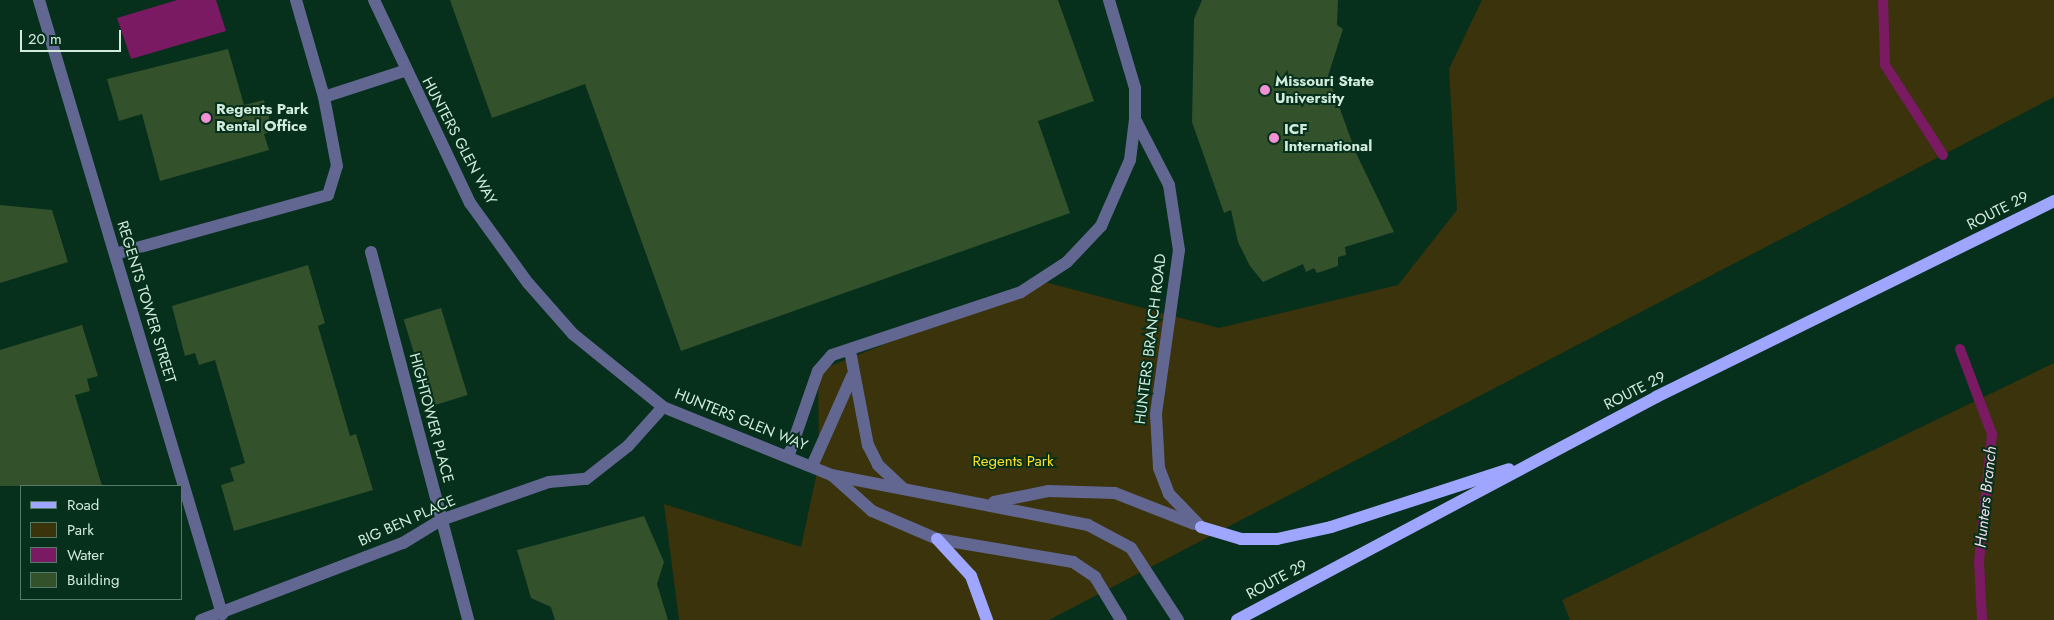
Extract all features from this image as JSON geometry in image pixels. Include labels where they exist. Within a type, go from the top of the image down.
[{"type":"main road","name":"ROUTE 29","points":[[1236,620],[1543,458],[2054,201]]},
{"type":"main road","points":[[1201,527],[1241,539],[1277,539],[1331,526],[1543,458]]},
{"type":"main road","points":[[937,539],[971,576],[987,620]]},
{"type":"street","name":"REGENTS TOWER STREET","points":[[39,0],[222,614]]},
{"type":"street","points":[[115,254],[328,194],[337,166],[324,97],[296,0]]},
{"type":"street","name":"HUNTERS GLEN WAY","points":[[374,0],[404,71],[470,203],[528,284],[573,334],[663,407],[831,474],[905,490],[1048,514],[1113,536],[1149,568],[1178,620]]},
{"type":"street","name":"HUNTERS BRANCH ROAD","points":[[788,457],[818,371],[832,355],[850,351],[994,303],[1067,262],[1102,226],[1130,160],[1135,119],[1135,88],[1126,50],[1109,0]]},
{"type":"street","points":[[324,97],[404,71]]},
{"type":"street","name":"HUNTERS BRANCH ROAD","points":[[1135,119],[1169,185],[1179,250],[1156,414],[1159,468],[1169,494],[1201,527]]},
{"type":"street","name":"HIGHTOWER PLACE","points":[[371,252],[468,620]]},
{"type":"street","points":[[850,351],[852,376],[868,445],[878,466],[905,490]]},
{"type":"street","points":[[812,466],[852,376]]},
{"type":"street","name":"BIG BEN PLACE","points":[[201,620],[222,614],[402,543],[441,520],[549,482],[586,479],[628,446],[663,407]]},
{"type":"street","name":"HUNTERS GLEN WAY","points":[[831,474],[872,511],[937,539],[1073,562],[1095,577],[1121,620]]},
{"type":"street","name":"HUNTERS GLEN WAY","points":[[986,504],[1048,491],[1099,492],[1151,505],[1201,527]]},
{"type":"green space","name":"Regents Park","points":[[1482,0],[2054,0],[2054,97],[1049,620],[679,620],[664,504],[801,547],[819,463],[818,371],[1041,281],[1219,328],[1398,285],[1457,210],[1449,69]]},
{"type":"green space","points":[[2054,363],[2054,620],[1570,620],[1562,600]]},
{"type":"water","points":[[177,0],[216,0],[226,31],[131,59],[117,18]]},
{"type":"building","points":[[450,0],[1058,0],[1094,101],[1038,121],[1070,213],[681,351],[585,84],[492,118]]},
{"type":"building","name":"ICF International","points":[[1202,0],[1338,0],[1337,25],[1343,29],[1328,76],[1356,153],[1394,232],[1345,247],[1346,255],[1338,257],[1338,266],[1317,273],[1314,268],[1306,272],[1303,264],[1263,282],[1250,266],[1238,242],[1231,210],[1224,213],[1192,122],[1194,19]]},
{"type":"building","name":"Regents Park Rental Office","points":[[228,49],[244,105],[264,100],[273,131],[264,134],[269,150],[160,181],[142,114],[119,121],[107,79]]},
{"type":"building","points":[[0,205],[52,210],[68,262],[0,283]]},
{"type":"building","points":[[308,265],[325,323],[318,326],[350,436],[356,434],[373,490],[234,531],[221,485],[234,481],[230,468],[245,463],[215,360],[199,365],[195,353],[185,356],[172,306]]},
{"type":"building","points":[[441,308],[468,395],[430,406],[404,319]]},
{"type":"building","points":[[82,325],[98,376],[87,379],[90,391],[75,395],[102,485],[0,486],[0,350]]},
{"type":"building","points":[[644,516],[664,562],[657,584],[668,620],[555,620],[551,607],[531,598],[517,550]]},
{"type":"waterway","name":"Hunters Branch","points":[[1883,0],[1885,65],[1943,155]]},
{"type":"waterway","name":"Hunters Branch","points":[[1960,349],[1992,434],[1979,561],[1982,620]]},
{"type":"place","name":"Missouri State University","points":[[1265,90]]},
{"type":"place","name":"Regents Park Rental Office","points":[[206,118]]},
{"type":"place","name":"ICF International","points":[[1274,138]]}]
